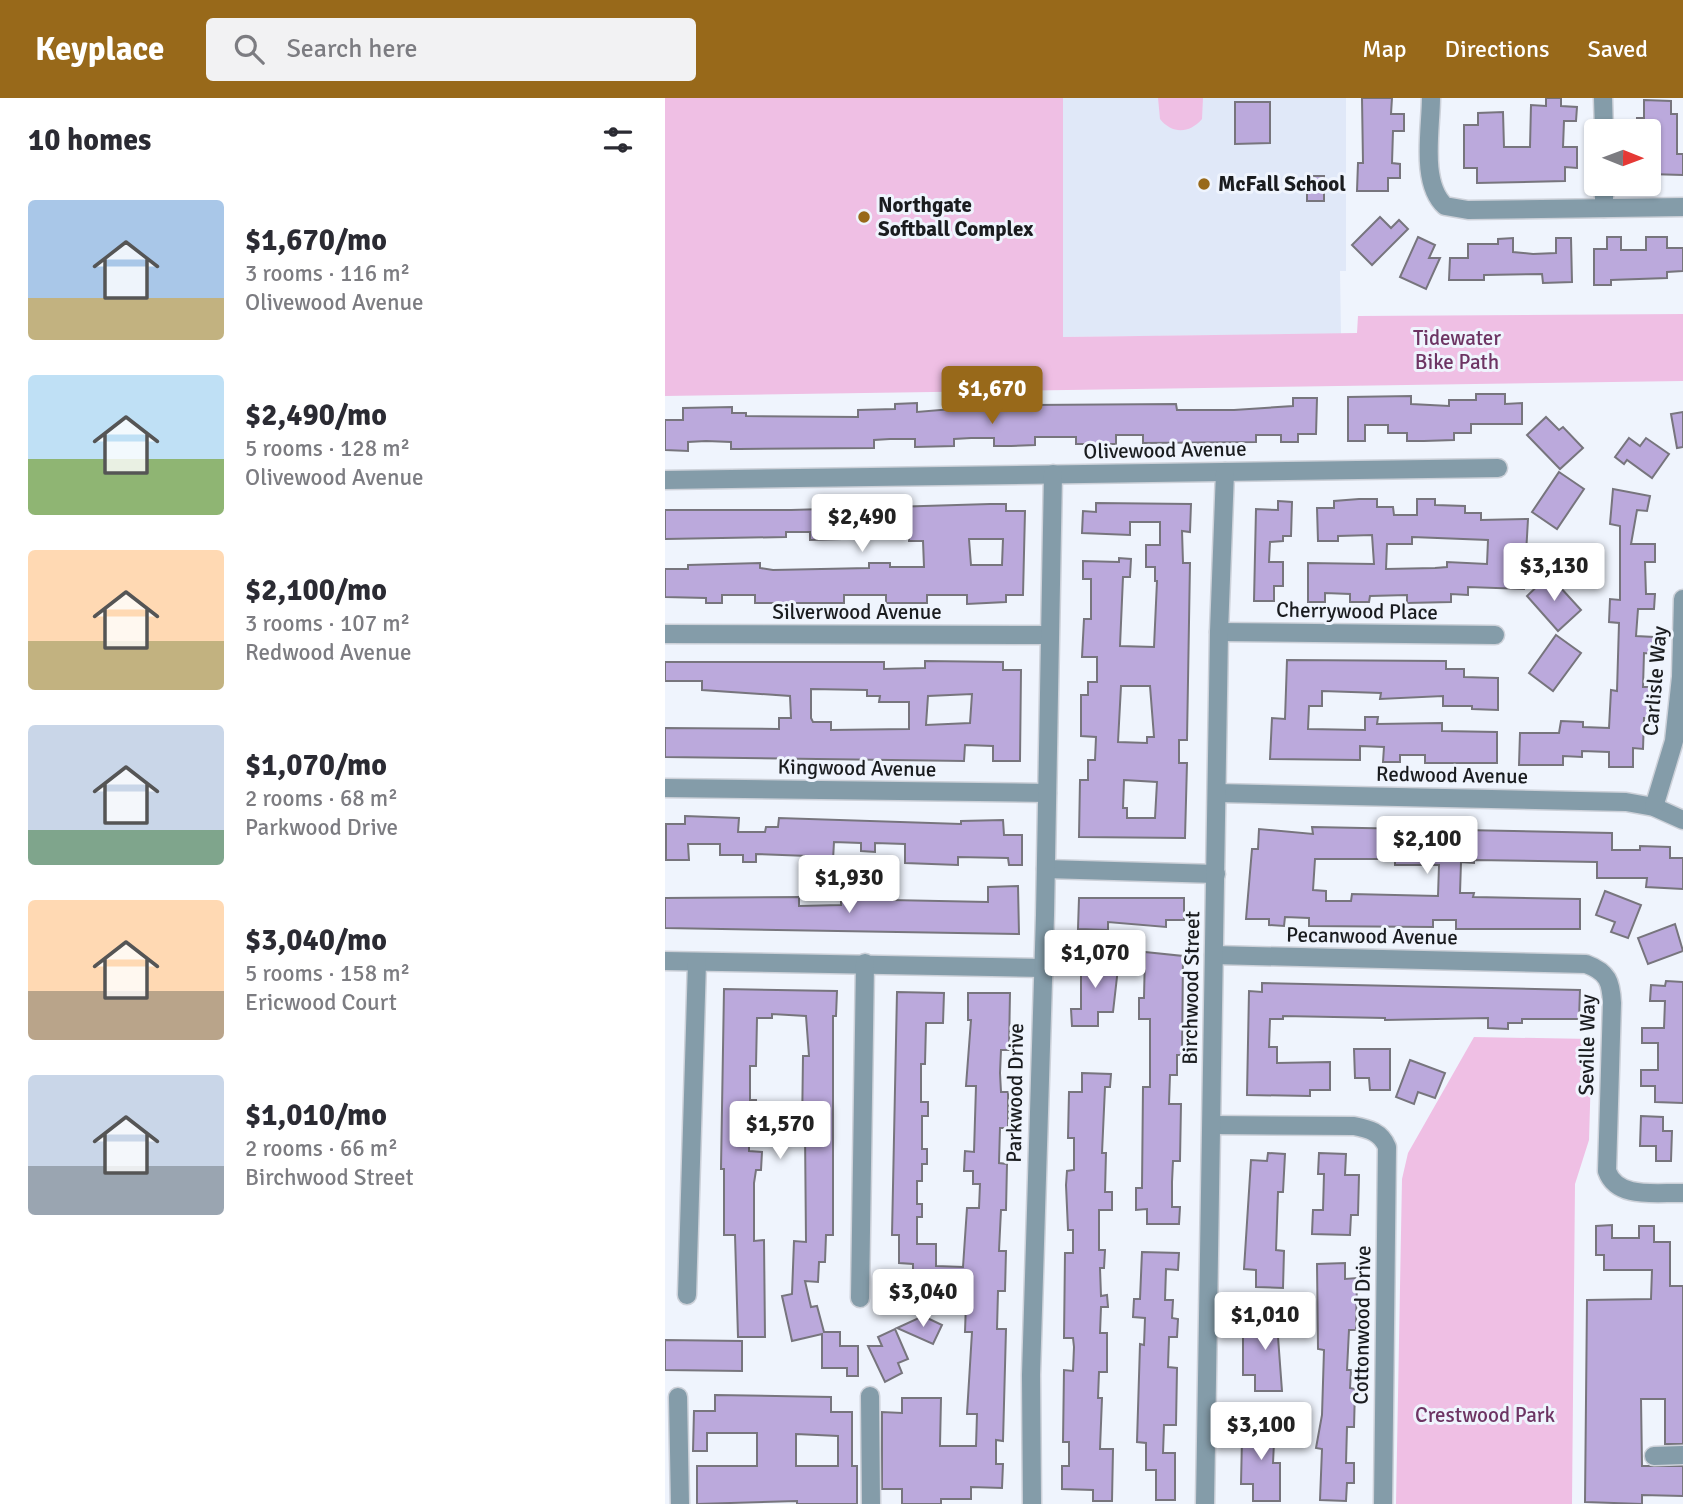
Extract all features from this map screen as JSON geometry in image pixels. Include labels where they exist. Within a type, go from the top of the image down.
[{"type":"street","points":[[1431,98],[1433,183],[1439,200],[1454,209],[1683,207]]},
{"type":"street","points":[[1604,98],[1604,119]]},
{"type":"street","points":[[1604,196],[1604,208]]},
{"type":"street","name":"Olivewood Avenue","points":[[665,480],[1497,468]]},
{"type":"street","name":"Birchwood Street","points":[[1205,1504],[1219,632],[1225,472]]},
{"type":"street","name":"Parkwood Drive","points":[[1032,1504],[1031,1375],[1048,793],[1053,474]]},
{"type":"street","name":"Carlisle Way","points":[[1654,807],[1674,741],[1681,677],[1683,599]]},
{"type":"street","name":"Cherrywood Place","points":[[1219,632],[1495,635]]},
{"type":"street","name":"Silverwood Avenue","points":[[665,634],[1049,635]]},
{"type":"street","name":"Kingwood Avenue","points":[[665,788],[1048,793]]},
{"type":"street","name":"Redwood Avenue","points":[[1217,793],[1626,802],[1654,807],[1683,820]]},
{"type":"street","points":[[1046,869],[1216,874]]},
{"type":"street","name":"Pecanwood Avenue","points":[[1214,955],[1530,962]]},
{"type":"street","points":[[665,961],[1043,968]]},
{"type":"street","points":[[687,1295],[697,962]]},
{"type":"street","name":"Seville Way","points":[[1530,962],[1587,964],[1605,973],[1611,985],[1607,1171],[1610,1179],[1622,1190],[1683,1193]]},
{"type":"street","points":[[860,1298],[865,963]]},
{"type":"street","name":"Cottonwood Drive","points":[[1212,1125],[1354,1126],[1373,1130],[1384,1140],[1387,1147],[1383,1504]]},
{"type":"street","points":[[870,1396],[871,1504]]},
{"type":"street","points":[[678,1397],[680,1504]]},
{"type":"street","points":[[1654,1456],[1683,1455]]},
{"type":"shaded area","name":"McFall School","points":[[1063,98],[1346,98],[1346,271],[1340,271],[1341,334],[1062,337]]},
{"type":"green space","name":"Northgate Softball Complex","points":[[665,98],[1063,98],[1063,337],[1357,333],[1358,316],[1683,314],[1683,381],[665,396]]},
{"type":"green space","points":[[1158,98],[1203,98],[1202,119],[1186,130],[1175,130],[1160,119]]},
{"type":"green space","name":"Crestwood Park","points":[[1474,1037],[1592,1039],[1589,1140],[1575,1184],[1572,1504],[1396,1504],[1402,1179],[1408,1153]]},
{"type":"building","points":[[1362,98],[1392,98],[1391,114],[1404,114],[1404,131],[1393,131],[1392,163],[1400,164],[1400,178],[1388,178],[1388,191],[1357,191],[1358,163],[1363,163]]},
{"type":"building","points":[[1546,98],[1561,98],[1561,106],[1577,107],[1576,121],[1564,121],[1563,147],[1577,147],[1577,168],[1565,167],[1565,181],[1477,183],[1477,168],[1464,168],[1464,125],[1478,125],[1478,113],[1503,112],[1504,147],[1530,147],[1531,105],[1546,106]]},
{"type":"building","points":[[1644,100],[1671,101],[1671,114],[1677,114],[1677,154],[1683,154],[1683,175],[1661,174],[1661,119],[1637,119],[1644,118]]},
{"type":"building","points":[[1235,102],[1270,102],[1270,143],[1235,144]]},
{"type":"building","points":[[1307,176],[1324,176],[1324,201],[1307,201]]},
{"type":"building","points":[[1380,217],[1391,228],[1399,220],[1408,229],[1372,265],[1352,245]]},
{"type":"building","points":[[1418,237],[1435,245],[1429,258],[1440,258],[1426,289],[1400,277]]},
{"type":"building","points":[[1607,237],[1621,237],[1621,250],[1646,250],[1646,237],[1667,237],[1667,248],[1683,248],[1683,271],[1667,272],[1667,278],[1611,280],[1611,285],[1594,285],[1594,249],[1607,249]]},
{"type":"building","points":[[1513,238],[1513,252],[1533,254],[1556,253],[1556,238],[1571,238],[1572,282],[1543,283],[1542,274],[1484,275],[1484,280],[1449,280],[1450,258],[1468,258],[1468,244],[1498,244],[1498,239]]},
{"type":"building","points":[[1476,394],[1505,394],[1505,404],[1522,403],[1522,424],[1471,424],[1471,433],[1454,433],[1454,440],[1424,441],[1407,441],[1407,433],[1388,433],[1388,425],[1365,425],[1365,441],[1348,441],[1348,397],[1411,396],[1411,404],[1449,406],[1449,400],[1476,400]]},
{"type":"building","points":[[1293,398],[1317,398],[1316,434],[1298,434],[1298,442],[1281,442],[1281,435],[1256,435],[1256,442],[1143,443],[1143,435],[1116,435],[1116,444],[1076,444],[1076,437],[1035,437],[1035,445],[1011,446],[994,446],[994,438],[971,438],[954,439],[954,446],[915,447],[915,439],[890,439],[874,440],[874,448],[731,449],[731,442],[706,441],[688,442],[688,451],[665,450],[665,420],[683,420],[683,408],[732,407],[732,413],[746,413],[746,416],[858,417],[858,410],[895,409],[895,404],[917,403],[917,412],[976,407],[976,401],[997,401],[997,409],[1030,409],[1030,405],[1176,404],[1177,410],[1234,410],[1293,406]]},
{"type":"building","points":[[1683,412],[1683,447],[1677,448],[1671,414]]},
{"type":"building","points":[[1546,417],[1559,430],[1563,427],[1583,448],[1560,469],[1527,435]]},
{"type":"building","points":[[1629,438],[1640,446],[1646,438],[1669,454],[1652,478],[1627,460],[1624,464],[1615,457]]},
{"type":"building","points":[[1559,472],[1584,489],[1557,529],[1532,512]]},
{"type":"building","points":[[1613,489],[1650,496],[1647,511],[1637,510],[1631,544],[1655,544],[1655,562],[1645,562],[1646,594],[1655,594],[1654,609],[1638,609],[1636,636],[1654,637],[1654,654],[1644,653],[1643,687],[1651,687],[1650,718],[1644,718],[1643,749],[1633,748],[1633,767],[1609,767],[1609,752],[1582,751],[1582,757],[1563,756],[1563,765],[1519,765],[1520,733],[1559,733],[1561,721],[1583,722],[1583,727],[1609,728],[1611,690],[1617,691],[1619,623],[1609,622],[1610,599],[1620,600],[1620,526],[1610,524]]},
{"type":"building","points":[[1377,499],[1377,507],[1393,507],[1394,515],[1417,515],[1417,499],[1435,499],[1435,505],[1465,506],[1465,513],[1481,513],[1481,520],[1528,519],[1524,589],[1468,587],[1468,595],[1451,594],[1451,602],[1407,603],[1407,595],[1370,596],[1369,602],[1350,602],[1350,594],[1325,593],[1325,602],[1308,602],[1308,563],[1374,564],[1372,535],[1338,536],[1338,541],[1318,541],[1317,508],[1334,508],[1334,501]],"holes":[[[1412,537],[1488,540],[1487,564],[1447,562],[1447,567],[1386,569],[1387,544],[1412,544]]]},
{"type":"building","points":[[1278,501],[1292,502],[1291,536],[1283,536],[1283,541],[1270,542],[1269,562],[1283,562],[1283,586],[1274,586],[1274,601],[1254,601],[1256,509],[1278,510]]},
{"type":"building","points":[[1096,503],[1191,504],[1190,532],[1182,531],[1183,563],[1190,563],[1187,740],[1179,740],[1179,763],[1187,763],[1185,838],[1079,837],[1080,780],[1088,780],[1088,760],[1095,760],[1096,737],[1081,736],[1081,695],[1088,695],[1088,682],[1097,682],[1097,657],[1082,657],[1084,619],[1091,619],[1091,579],[1083,579],[1083,561],[1119,562],[1119,558],[1131,559],[1130,577],[1123,577],[1120,646],[1154,647],[1157,581],[1155,567],[1146,567],[1146,545],[1160,545],[1160,522],[1130,522],[1130,535],[1082,533],[1083,511],[1096,512]],"holes":[[[1121,686],[1150,686],[1154,737],[1147,737],[1147,743],[1118,742]],[[1124,780],[1157,782],[1155,818],[1127,818],[1127,808],[1123,808]]]},
{"type":"building","points":[[1006,504],[1006,511],[1025,511],[1023,595],[1006,595],[1006,602],[967,604],[967,595],[927,595],[927,603],[886,603],[886,595],[844,595],[844,603],[755,603],[755,595],[722,595],[722,603],[706,603],[706,598],[665,597],[665,569],[688,569],[688,565],[760,563],[760,568],[773,570],[869,568],[869,563],[890,563],[890,567],[924,567],[923,541],[909,541],[909,537],[810,540],[810,532],[786,532],[786,537],[665,539],[665,510],[791,510]],"holes":[[[969,539],[1003,539],[1002,565],[971,565]]]},
{"type":"building","points":[[1549,575],[1581,610],[1558,631],[1527,596]]},
{"type":"building","points":[[1556,635],[1581,653],[1553,691],[1529,673]]},
{"type":"building","points":[[1287,660],[1446,661],[1446,669],[1464,669],[1464,677],[1498,678],[1498,710],[1472,709],[1472,706],[1443,706],[1443,696],[1380,699],[1381,693],[1322,691],[1322,706],[1309,706],[1308,729],[1365,730],[1365,717],[1378,717],[1377,724],[1442,723],[1442,731],[1497,732],[1497,763],[1425,763],[1425,755],[1400,755],[1400,762],[1383,762],[1384,747],[1360,746],[1360,760],[1270,759],[1272,718],[1285,719]]},
{"type":"building","points":[[925,661],[1003,662],[1003,670],[1021,670],[1020,761],[993,761],[993,746],[965,745],[964,761],[665,757],[665,728],[779,729],[779,718],[791,718],[790,696],[702,690],[702,681],[665,681],[665,662],[884,662],[884,669],[925,668]],"holes":[[[811,689],[867,690],[867,696],[880,696],[879,702],[909,702],[909,729],[831,730],[831,722],[813,722],[811,718]],[[972,694],[970,723],[926,725],[928,696]]]},
{"type":"building","points":[[685,816],[739,818],[738,832],[765,832],[766,827],[778,827],[779,818],[961,824],[961,821],[1003,820],[1004,835],[1022,835],[1022,865],[1009,865],[1008,858],[958,857],[958,865],[905,863],[905,844],[875,843],[875,852],[861,851],[861,843],[834,842],[833,860],[825,860],[824,866],[809,865],[809,856],[756,854],[756,862],[743,862],[743,855],[720,855],[720,844],[688,844],[689,860],[666,860],[666,824],[685,824]]},
{"type":"building","points":[[1312,827],[1612,833],[1612,850],[1640,850],[1640,846],[1670,847],[1670,858],[1683,858],[1683,889],[1646,887],[1647,878],[1597,878],[1597,862],[1474,860],[1474,863],[1461,862],[1460,893],[1474,893],[1473,897],[1580,899],[1580,929],[1456,929],[1456,920],[1433,920],[1433,927],[1309,926],[1309,918],[1285,917],[1284,926],[1269,925],[1269,919],[1246,919],[1252,849],[1258,849],[1259,829],[1313,834]],"holes":[[[1315,859],[1395,859],[1395,865],[1439,865],[1438,896],[1352,894],[1351,901],[1326,901],[1326,891],[1313,890]]]},
{"type":"building","points":[[1018,886],[1019,934],[665,928],[665,898],[799,897],[799,906],[841,905],[841,899],[988,902],[988,887]]},
{"type":"building","points":[[1605,891],[1641,905],[1628,938],[1611,932],[1615,922],[1596,915]]},
{"type":"building","points":[[1079,898],[1184,898],[1184,920],[1166,920],[1166,927],[1108,922],[1108,930],[1078,929]]},
{"type":"building","points":[[1675,924],[1683,951],[1648,964],[1638,938]]},
{"type":"building","points":[[1145,952],[1183,956],[1182,1055],[1177,1055],[1177,1075],[1170,1075],[1169,1104],[1181,1104],[1180,1161],[1173,1161],[1172,1182],[1172,1207],[1180,1207],[1179,1224],[1147,1224],[1147,1209],[1136,1210],[1136,1188],[1142,1188],[1143,1087],[1150,1087],[1150,1019],[1139,1019],[1139,998],[1144,998]]},
{"type":"building","points":[[1077,955],[1107,955],[1106,968],[1118,968],[1113,1012],[1098,1012],[1098,1026],[1072,1026],[1071,1009],[1081,1009],[1081,972],[1077,972]]},
{"type":"building","points":[[1666,981],[1683,982],[1683,1103],[1655,1102],[1655,1086],[1641,1086],[1641,1070],[1658,1070],[1658,1043],[1642,1043],[1642,1028],[1664,1028],[1665,1001],[1650,1001],[1651,985],[1665,986]]},
{"type":"building","points":[[1262,983],[1580,990],[1579,1019],[1522,1019],[1522,1023],[1508,1023],[1508,1029],[1488,1028],[1488,1018],[1385,1020],[1283,1016],[1283,1019],[1270,1019],[1269,1047],[1277,1047],[1277,1063],[1330,1062],[1330,1090],[1310,1090],[1310,1096],[1247,1095],[1249,991],[1262,992]]},
{"type":"building","points":[[724,989],[837,991],[836,1016],[833,1016],[833,1235],[826,1235],[825,1262],[819,1262],[818,1282],[805,1281],[811,1307],[817,1306],[824,1332],[840,1332],[840,1346],[858,1346],[858,1376],[847,1376],[847,1368],[822,1368],[822,1334],[792,1341],[782,1296],[792,1294],[794,1241],[806,1242],[805,1131],[802,1131],[803,1056],[809,1056],[806,1016],[772,1014],[772,1018],[757,1018],[756,1066],[750,1066],[750,1100],[756,1100],[756,1115],[749,1115],[749,1151],[762,1152],[761,1170],[756,1170],[754,1183],[754,1241],[764,1240],[765,1337],[738,1337],[735,1235],[724,1235],[724,1169],[721,1169]]},
{"type":"building","points":[[897,992],[944,993],[943,1023],[926,1023],[925,1064],[921,1064],[921,1102],[928,1102],[928,1116],[922,1116],[922,1149],[927,1149],[927,1164],[922,1164],[922,1181],[917,1181],[917,1204],[922,1204],[922,1217],[917,1217],[917,1244],[936,1244],[936,1266],[963,1267],[967,1208],[979,1208],[980,1184],[973,1184],[973,1171],[964,1171],[965,1151],[974,1152],[976,1086],[966,1086],[971,1020],[968,1020],[968,993],[1010,993],[1009,1050],[1001,1050],[1000,1073],[1001,1092],[1008,1092],[1008,1128],[1000,1128],[999,1163],[1007,1164],[1006,1210],[1001,1210],[999,1251],[1006,1251],[1005,1291],[998,1291],[997,1329],[1006,1329],[1003,1441],[996,1440],[996,1464],[1003,1464],[1002,1488],[971,1487],[971,1499],[941,1499],[941,1504],[902,1504],[902,1489],[882,1489],[882,1412],[902,1413],[902,1398],[941,1398],[940,1446],[976,1446],[977,1414],[967,1414],[972,1332],[965,1332],[967,1272],[962,1282],[913,1280],[913,1264],[899,1263],[899,1235],[892,1235]]},
{"type":"building","points":[[1354,1049],[1390,1049],[1390,1090],[1370,1090],[1369,1078],[1355,1078]]},
{"type":"building","points":[[1410,1060],[1445,1073],[1435,1098],[1418,1092],[1414,1104],[1396,1097]]},
{"type":"building","points":[[1082,1073],[1111,1074],[1110,1087],[1105,1087],[1102,1153],[1106,1153],[1105,1192],[1112,1192],[1112,1210],[1099,1210],[1099,1250],[1105,1250],[1104,1268],[1100,1268],[1101,1296],[1107,1295],[1108,1307],[1101,1307],[1100,1333],[1107,1333],[1107,1372],[1099,1372],[1098,1398],[1102,1398],[1100,1449],[1113,1449],[1112,1501],[1093,1501],[1093,1490],[1062,1489],[1062,1466],[1069,1466],[1069,1442],[1063,1442],[1064,1370],[1073,1371],[1074,1347],[1073,1338],[1064,1338],[1065,1253],[1073,1253],[1073,1230],[1068,1230],[1066,1185],[1067,1171],[1074,1170],[1074,1138],[1068,1138],[1069,1092],[1082,1092]]},
{"type":"building","points":[[1641,1116],[1663,1117],[1663,1131],[1672,1131],[1671,1161],[1656,1161],[1656,1146],[1640,1146]]},
{"type":"building","points":[[1268,1153],[1285,1154],[1283,1192],[1278,1192],[1276,1250],[1284,1251],[1283,1288],[1256,1287],[1256,1270],[1244,1269],[1251,1160],[1267,1161]]},
{"type":"building","points":[[1319,1153],[1346,1154],[1345,1175],[1359,1175],[1358,1215],[1351,1215],[1350,1235],[1312,1234],[1313,1210],[1323,1210],[1324,1174],[1318,1174]]},
{"type":"building","points":[[1612,1225],[1612,1238],[1639,1238],[1639,1226],[1654,1226],[1654,1242],[1670,1242],[1670,1286],[1683,1286],[1683,1444],[1665,1444],[1665,1399],[1641,1399],[1642,1466],[1683,1466],[1683,1496],[1642,1495],[1642,1504],[1585,1502],[1587,1300],[1651,1299],[1652,1270],[1604,1270],[1604,1255],[1596,1255],[1596,1226]]},
{"type":"building","points":[[1142,1252],[1179,1253],[1178,1270],[1166,1269],[1165,1300],[1173,1300],[1172,1318],[1178,1319],[1177,1337],[1169,1337],[1168,1367],[1177,1368],[1176,1425],[1164,1425],[1163,1453],[1175,1453],[1175,1500],[1156,1500],[1156,1470],[1146,1470],[1146,1443],[1137,1442],[1140,1344],[1144,1345],[1145,1318],[1133,1317],[1134,1299],[1140,1299]]},
{"type":"building","points":[[1345,1263],[1345,1279],[1357,1278],[1356,1330],[1349,1330],[1347,1370],[1351,1370],[1350,1388],[1355,1389],[1354,1427],[1347,1427],[1346,1463],[1354,1463],[1354,1483],[1347,1483],[1346,1501],[1320,1500],[1322,1449],[1316,1448],[1322,1415],[1324,1350],[1318,1349],[1317,1264]]},
{"type":"building","points":[[923,1316],[942,1325],[933,1344],[897,1328]]},
{"type":"building","points":[[1251,1316],[1287,1316],[1287,1337],[1278,1337],[1282,1391],[1255,1391],[1255,1375],[1243,1375],[1243,1334],[1251,1334]]},
{"type":"building","points":[[895,1329],[908,1359],[898,1363],[902,1373],[885,1382],[868,1346],[882,1346],[878,1337]]},
{"type":"building","points":[[665,1340],[742,1341],[742,1371],[665,1370]]},
{"type":"building","points":[[715,1395],[831,1397],[831,1412],[852,1412],[852,1466],[857,1466],[857,1504],[797,1504],[797,1501],[697,1504],[697,1466],[757,1466],[757,1433],[707,1433],[707,1451],[693,1451],[694,1411],[715,1411]],"holes":[[[796,1434],[838,1436],[838,1466],[796,1466]]]},
{"type":"building","points":[[1248,1421],[1275,1422],[1273,1463],[1280,1463],[1280,1501],[1253,1501],[1253,1484],[1241,1484],[1242,1438],[1247,1439]]},
{"type":"place","name":"McFall School","points":[[1204,184]]},
{"type":"place","name":"Northgate Softball Complex","points":[[864,217]]},
{"type":"park label","name":"Tidewater Bike Path","points":[[1457,350]]}]
